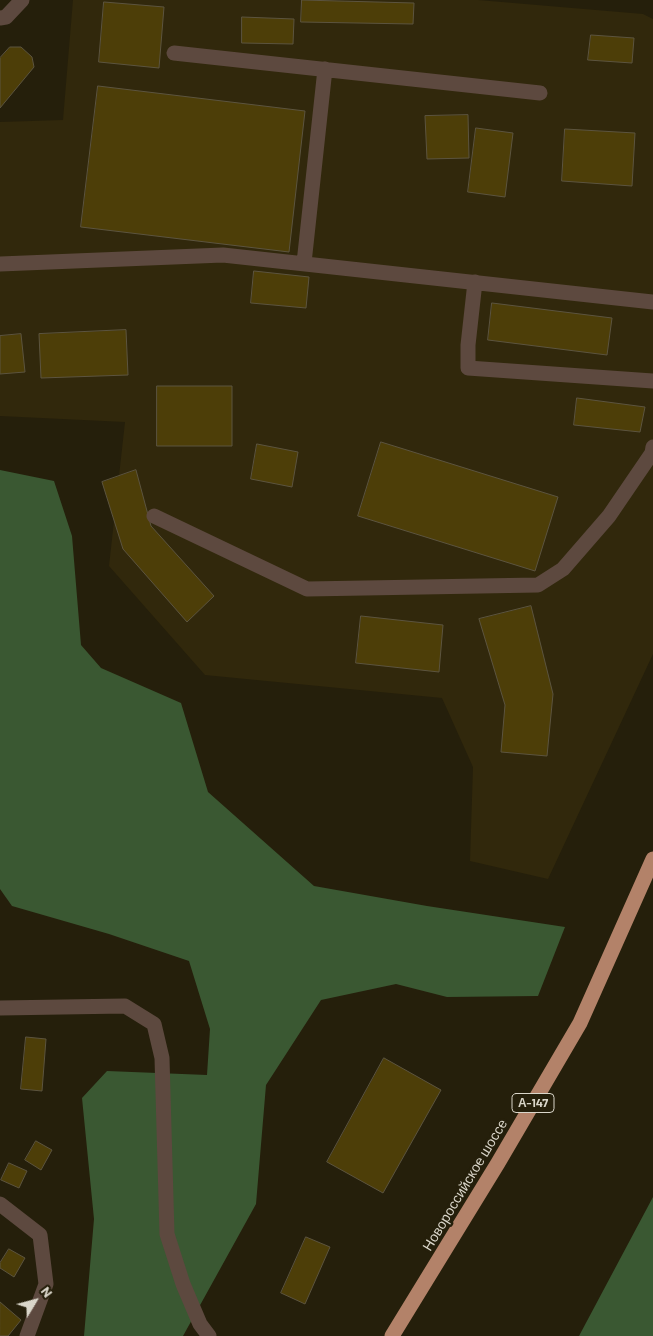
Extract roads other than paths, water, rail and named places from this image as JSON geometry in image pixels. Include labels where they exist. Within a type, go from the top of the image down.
[{"type":"highway","name":"Новороссийское шоссе","points":[[392,1336],[498,1163],[580,1023],[653,859]]},
{"type":"street","points":[[0,18],[6,17],[22,0]]},
{"type":"street","points":[[174,53],[540,92]]},
{"type":"street","points":[[304,263],[326,69]]},
{"type":"street","points":[[0,264],[223,255],[653,302]]},
{"type":"street","points":[[475,282],[468,345],[468,368],[653,381]]},
{"type":"street","points":[[154,516],[307,589],[538,585],[563,569],[609,516],[652,453],[653,447]]},
{"type":"street","points":[[0,1008],[125,1006],[154,1024],[162,1058],[167,1234],[183,1284],[200,1324],[209,1336]]},
{"type":"street","points":[[0,1204],[40,1235],[46,1284],[27,1336]]}]
